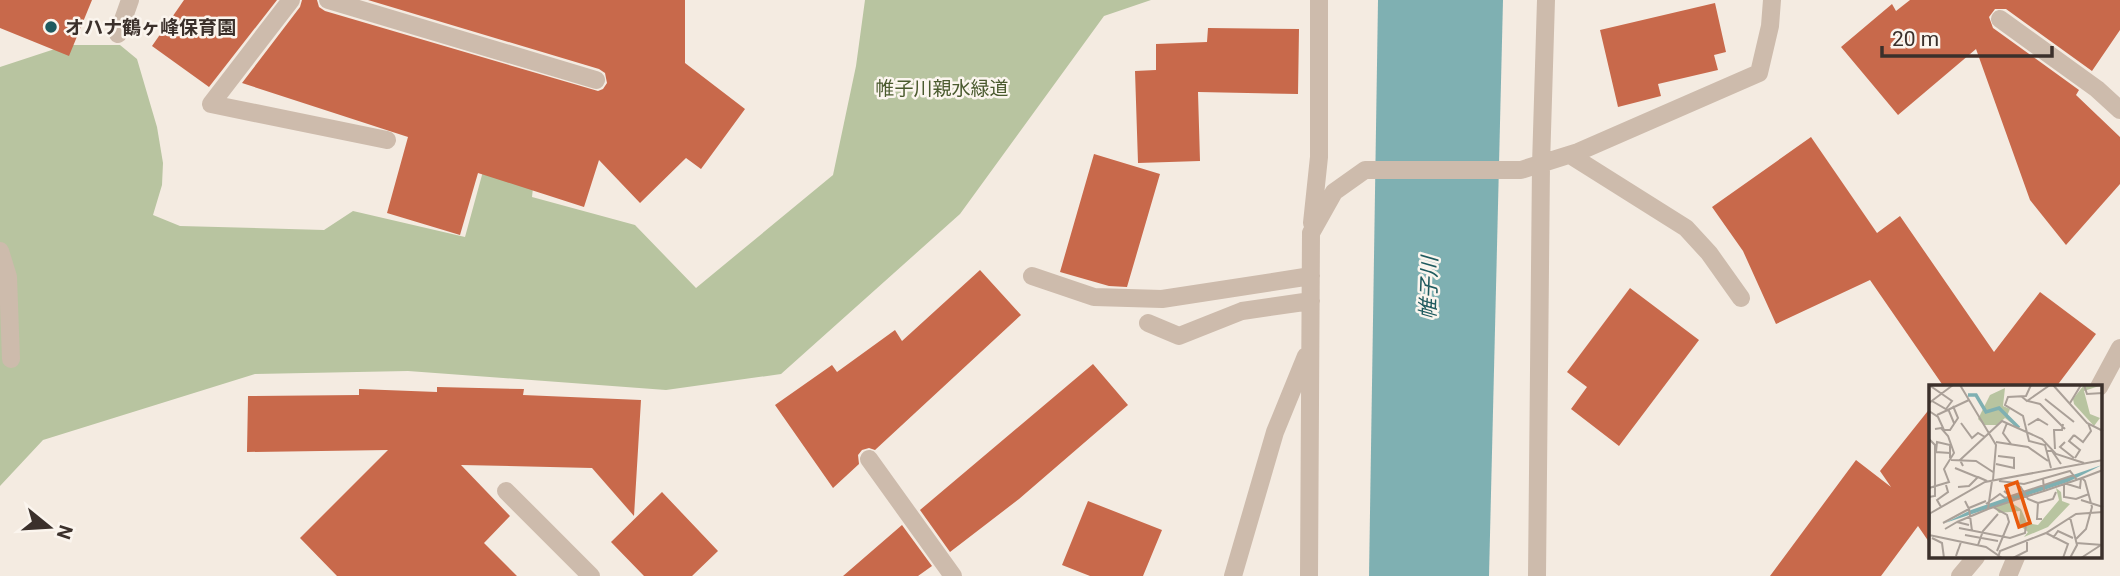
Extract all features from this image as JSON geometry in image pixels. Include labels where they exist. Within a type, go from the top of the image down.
[{"type":"street","points":[[118,34],[130,0]]},
{"type":"street","points":[[291,0],[211,104],[387,140]]},
{"type":"street","points":[[328,0],[596,80]]},
{"type":"street","points":[[1309,576],[1311,233],[1319,158],[1319,0]]},
{"type":"street","points":[[1537,576],[1541,165],[1546,0]]},
{"type":"street","points":[[1311,233],[1334,192],[1365,170],[1521,170],[1570,155],[1759,73],[1770,26],[1772,0]]},
{"type":"street","points":[[2000,19],[2097,89],[2120,110]]},
{"type":"street","points":[[1570,155],[1686,228],[1709,253],[1741,298]]},
{"type":"street","points":[[0,251],[8,277],[11,359]]},
{"type":"street","points":[[1032,276],[1094,297],[1162,299],[1311,276]]},
{"type":"street","points":[[1147,323],[1179,336],[1242,311],[1311,301]]},
{"type":"street","points":[[1233,576],[1275,432],[1310,346]]},
{"type":"street","points":[[2100,385],[2120,348]]},
{"type":"street","points":[[869,459],[953,576]]},
{"type":"street","points":[[506,491],[590,576]]},
{"type":"street","points":[[1960,576],[1975,558]]},
{"type":"street","points":[[2008,576],[2016,558]]},
{"type":"green space","name":"帷子川親水緑道","points":[[865,0],[1151,0],[1104,16],[960,214],[781,374],[666,390],[408,371],[255,374],[43,440],[0,486],[0,67],[67,45],[120,45],[137,59],[157,127],[163,163],[162,185],[153,215],[180,226],[324,230],[353,211],[465,237],[485,164],[534,178],[532,197],[635,225],[696,288],[833,175],[856,66]]},
{"type":"water","name":"帷子川","points":[[1378,0],[1503,0],[1489,576],[1369,576]]},
{"type":"building","points":[[0,0],[92,0],[69,56],[0,28]]},
{"type":"building","points":[[184,0],[277,0],[209,87],[152,46]]},
{"type":"building","points":[[302,0],[317,0],[319,7],[325,11],[598,91],[607,83],[605,73],[599,69],[368,0],[685,0],[685,63],[745,109],[701,169],[686,158],[640,203],[599,160],[584,207],[478,173],[460,235],[387,213],[408,137],[242,83],[300,7]]},
{"type":"building","points":[[1910,0],[2120,0],[2120,30],[2092,71],[2006,9],[1995,9],[1989,17],[1993,28],[2079,90],[2076,95],[2120,137],[2120,184],[2066,245],[2030,200],[1976,49],[1898,115],[1841,47],[1892,4],[1896,11]]},
{"type":"building","points":[[1715,3],[1726,52],[1714,55],[1718,70],[1658,84],[1661,96],[1618,107],[1600,30]]},
{"type":"building","points":[[1208,28],[1299,29],[1298,94],[1198,92],[1200,161],[1138,163],[1135,71],[1156,70],[1156,44],[1207,42]]},
{"type":"building","points":[[1811,137],[1877,233],[1900,216],[1994,352],[2040,292],[2096,334],[2058,385],[1943,385],[1870,280],[1776,324],[1743,251],[1712,207]]},
{"type":"building","points":[[1094,154],[1160,174],[1127,287],[1109,286],[1060,272]]},
{"type":"building","points":[[980,270],[1021,315],[875,450],[862,450],[858,455],[859,464],[833,488],[775,405],[832,365],[837,372],[895,330],[902,341]]},
{"type":"building","points":[[1630,288],[1699,340],[1619,446],[1571,409],[1587,387],[1567,372]]},
{"type":"building","points":[[1093,364],[1128,405],[1019,499],[950,552],[920,510]]},
{"type":"building","points":[[437,387],[524,389],[523,395],[641,400],[634,516],[592,468],[461,465],[510,516],[484,543],[517,576],[337,576],[300,538],[388,450],[247,452],[248,396],[359,395],[359,389],[437,392]]},
{"type":"building","points":[[1929,410],[1929,542],[1918,526],[1881,576],[1770,576],[1856,460],[1891,487],[1880,471]]},
{"type":"building","points":[[662,492],[718,551],[692,576],[644,576],[611,542]]},
{"type":"building","points":[[1088,501],[1162,530],[1143,576],[1090,576],[1062,565]]},
{"type":"building","points":[[902,525],[932,566],[918,576],[843,576]]},
{"type":"place","name":"オハナ鶴ヶ峰保育園","points":[[51,27]]}]
